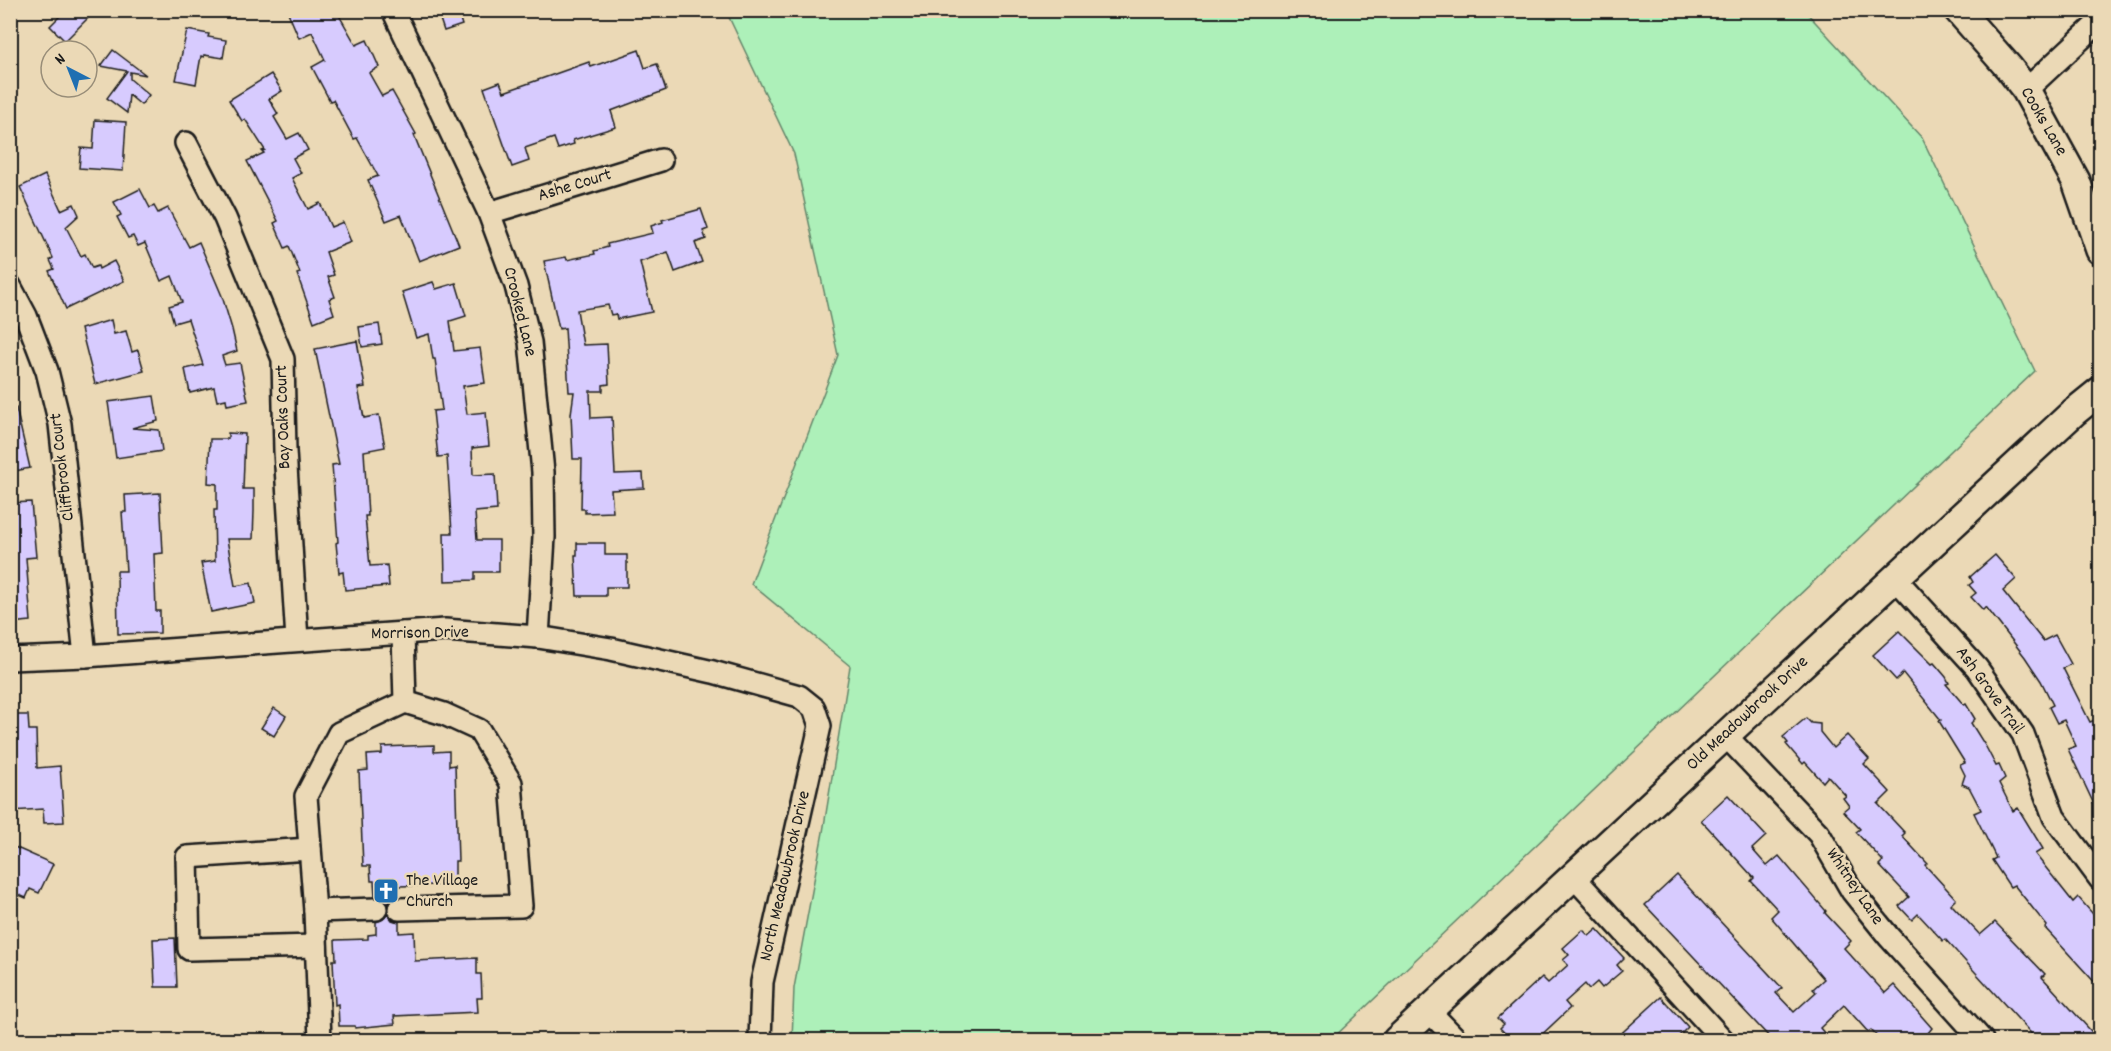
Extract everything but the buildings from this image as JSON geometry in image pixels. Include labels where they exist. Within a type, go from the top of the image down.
[{"type":"main road","name":"Cooks Lane","points":[[1958,10],[2026,90],[2076,181],[2100,250]]},
{"type":"main road","name":"Old Meadowbrook Drive","points":[[1397,1041],[2074,412],[2100,391]]},
{"type":"street","name":"Crooked Lane","points":[[393,10],[489,213],[516,286],[530,342],[543,472],[544,537],[538,638]]},
{"type":"street","points":[[2026,90],[2100,21]]},
{"type":"street","name":"Bay Oaks Court","points":[[186,143],[225,218],[283,359],[285,451],[297,640]]},
{"type":"street","name":"Ashe Court","points":[[489,213],[662,160]]},
{"type":"street","name":"Cliffbrook Court","points":[[10,286],[26,316],[47,371],[60,424],[85,656]]},
{"type":"street","name":"Ash Grove Trail","points":[[1895,578],[1977,668],[2023,735],[2054,817],[2100,879]]},
{"type":"street","name":"Morrison Drive","points":[[10,659],[85,656],[445,630],[538,638],[611,649],[713,672],[799,696],[817,712]]},
{"type":"street","points":[[403,633],[405,702]]},
{"type":"street","points":[[320,1041],[315,911],[306,796],[339,733],[405,702],[444,714],[479,730],[511,783],[521,906],[399,909]]},
{"type":"street","name":"North Meadowbrook Drive","points":[[760,1041],[762,981],[820,726],[817,712]]},
{"type":"street","name":"Whitney Lane","points":[[1725,735],[1819,834],[1852,891],[1889,938],[1982,1041]]},
{"type":"street","points":[[310,849],[187,857],[189,949],[316,946]]},
{"type":"street","points":[[1573,876],[1723,1041]]},
{"type":"street","points":[[315,911],[376,909]]},
{"type":"street","points":[[1430,1011],[1457,1041]]},
{"type":"green space","points":[[726,11],[1805,11],[1922,138],[2035,371],[1331,1040],[792,1040],[794,988],[823,832],[850,666],[751,584],[838,355],[794,154]]},
{"type":"place","name":"The Village Church","points":[[386,891]]}]
